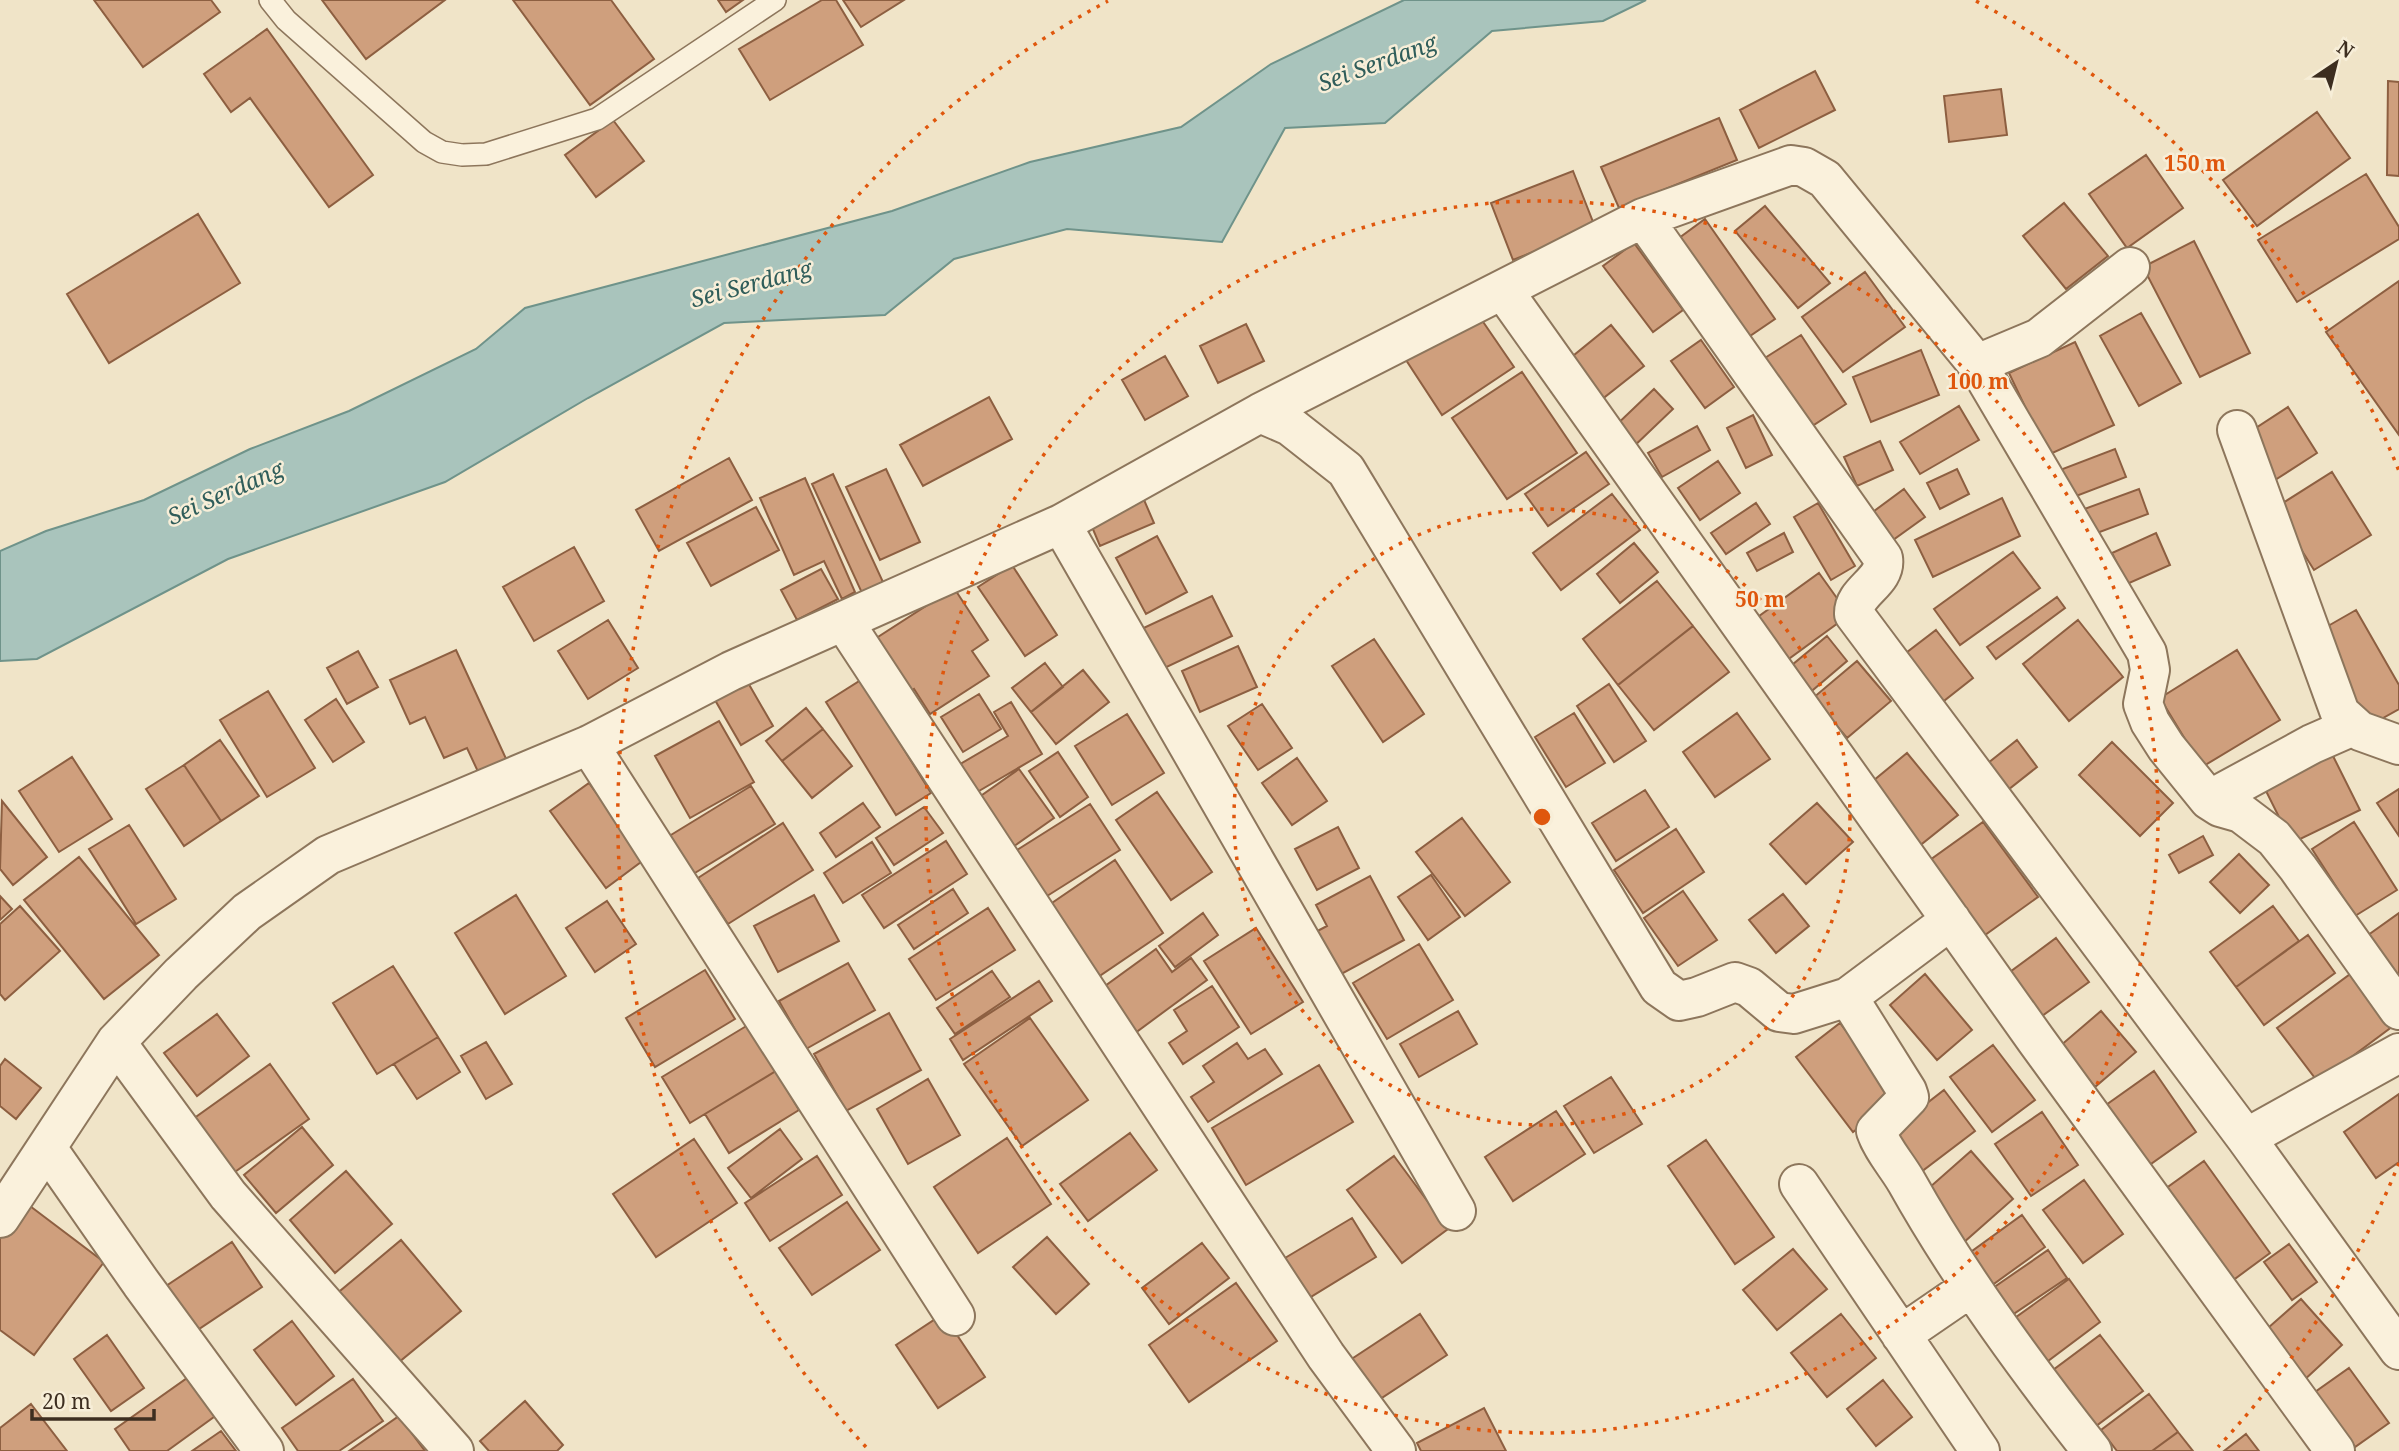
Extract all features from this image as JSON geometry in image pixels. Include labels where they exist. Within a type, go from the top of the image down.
[{"type":"street","points":[[0,1218],[117,1042],[181,974],[247,912],[328,855],[589,745],[731,671],[1061,524],[1260,413],[1643,218],[1791,165],[1804,167],[1825,179],[1977,364],[2147,653],[2150,670],[2143,704],[2150,722],[2166,747],[2209,800],[2220,807],[2241,813],[2274,838],[2399,1010]]},
{"type":"street","points":[[1643,218],[1883,558],[1882,572],[1855,605],[1854,614],[2246,1138],[2399,1350]]},
{"type":"street","points":[[1977,364],[2039,338],[2130,267]]},
{"type":"street","points":[[1503,290],[1951,920],[2335,1451]]},
{"type":"street","points":[[1260,413],[1290,426],[1346,470],[1659,987],[1679,1001],[1735,982],[1749,987],[1779,1012],[1794,1014],[1847,997],[1951,920]]},
{"type":"street","points":[[2237,430],[2340,713],[2353,726],[2369,735],[2399,745]]},
{"type":"street","points":[[1061,524],[1456,1211]]},
{"type":"street","points":[[844,622],[1326,1356],[1396,1451]]},
{"type":"street","points":[[2209,800],[2312,744],[2353,726]]},
{"type":"street","points":[[589,745],[955,1316]]},
{"type":"street","points":[[1847,997],[1909,1097],[1876,1130],[1881,1144],[1896,1163],[1917,1202],[1972,1287],[2039,1384],[2092,1451]]},
{"type":"street","points":[[117,1042],[228,1195],[454,1451]]},
{"type":"street","points":[[2246,1138],[2399,1054]]},
{"type":"street","points":[[47,1148],[141,1283],[264,1451]]},
{"type":"street","points":[[1800,1184],[1980,1451]]},
{"type":"street","points":[[1901,1335],[1972,1287]]},
{"type":"lane","points":[[270,0],[286,20],[424,142],[442,152],[462,156],[505,150],[597,119],[775,0]]},
{"type":"water","name":"Sei Serdang","points":[[1404,0],[1646,0],[1603,21],[1492,31],[1385,123],[1285,128],[1222,242],[1067,229],[954,259],[885,315],[724,323],[588,398],[445,482],[228,559],[37,659],[0,661],[0,551],[46,531],[144,500],[250,449],[349,411],[476,349],[525,308],[892,211],[1030,162],[1181,127],[1271,64]]},
{"type":"building","points":[[94,0],[211,0],[220,12],[143,67]]},
{"type":"building","points":[[322,0],[445,0],[366,59]]},
{"type":"building","points":[[513,0],[611,0],[654,59],[590,105]]},
{"type":"building","points":[[718,0],[743,0],[726,12]]},
{"type":"building","points":[[822,0],[836,0],[863,45],[770,100],[739,49]]},
{"type":"building","points":[[843,0],[904,0],[861,27]]},
{"type":"building","points":[[267,29],[373,175],[329,207],[250,98],[231,112],[204,74]]},
{"type":"building","points":[[1815,71],[1835,110],[1759,148],[1740,110]]},
{"type":"building","points":[[2388,81],[2399,82],[2399,176],[2387,175]]},
{"type":"building","points":[[2001,89],[2007,135],[1949,142],[1944,96]]},
{"type":"building","points":[[2317,112],[2350,158],[2257,226],[2223,180]]},
{"type":"building","points":[[1719,118],[1737,160],[1619,208],[1601,167]]},
{"type":"building","points":[[613,120],[644,161],[596,197],[565,155]]},
{"type":"building","points":[[2146,155],[2183,208],[2127,248],[2089,194]]},
{"type":"building","points":[[1573,171],[1595,227],[1513,260],[1491,203]]},
{"type":"building","points":[[2366,174],[2399,227],[2399,239],[2297,302],[2258,240]]},
{"type":"building","points":[[2064,203],[2108,256],[2066,289],[2023,236]]},
{"type":"building","points":[[1765,206],[1830,283],[1798,308],[1735,231]]},
{"type":"building","points":[[198,214],[240,283],[109,363],[67,294]]},
{"type":"building","points":[[1705,219],[1775,319],[1744,340],[1675,241]]},
{"type":"building","points":[[2194,241],[2250,353],[2200,377],[2143,267]]},
{"type":"building","points":[[1634,243],[1683,310],[1653,332],[1603,266]]},
{"type":"building","points":[[1865,272],[1905,327],[1843,372],[1802,317]]},
{"type":"building","points":[[2399,281],[2399,435],[2326,332]]},
{"type":"building","points":[[1477,313],[1514,367],[1442,415],[1406,360]]},
{"type":"building","points":[[2141,313],[2181,383],[2139,406],[2100,336]]},
{"type":"building","points":[[1246,324],[1264,361],[1218,383],[1200,346]]},
{"type":"building","points":[[1611,325],[1644,366],[1601,400],[1568,360]]},
{"type":"building","points":[[1801,335],[1846,404],[1803,432],[1757,363]]},
{"type":"building","points":[[1701,340],[1734,387],[1705,408],[1671,361]]},
{"type":"building","points":[[2075,342],[2114,425],[2048,455],[2009,373]]},
{"type":"building","points":[[1921,350],[1939,395],[1871,422],[1853,377]]},
{"type":"building","points":[[1165,356],[1188,396],[1145,420],[1122,380]]},
{"type":"building","points":[[1522,372],[1577,453],[1507,499],[1452,418]]},
{"type":"building","points":[[1654,389],[1673,409],[1630,450],[1611,430]]},
{"type":"building","points":[[989,397],[1012,439],[923,486],[900,445]]},
{"type":"building","points":[[1959,406],[1979,440],[1920,474],[1900,442]]},
{"type":"building","points":[[2288,407],[2317,453],[2272,482],[2242,437]]},
{"type":"building","points":[[1753,415],[1772,455],[1746,468],[1727,428]]},
{"type":"building","points":[[1697,426],[1710,450],[1662,477],[1648,453]]},
{"type":"building","points":[[1880,441],[1893,470],[1857,486],[1844,457]]},
{"type":"building","points":[[2115,449],[2126,477],[2071,498],[2060,470]]},
{"type":"building","points":[[1586,452],[1609,484],[1548,526],[1525,494]]},
{"type":"building","points":[[729,458],[752,500],[659,551],[636,510]]},
{"type":"building","points":[[1718,461],[1740,493],[1700,520],[1678,488]]},
{"type":"building","points":[[886,469],[920,542],[880,560],[846,487]]},
{"type":"building","points":[[1957,469],[1969,494],[1940,509],[1927,483]]},
{"type":"building","points":[[2332,472],[2371,535],[2314,570],[2275,508]]},
{"type":"building","points":[[833,474],[883,582],[862,593],[812,484]]},
{"type":"building","points":[[805,478],[855,592],[842,599],[824,561],[794,575],[760,498]]},
{"type":"building","points":[[1904,489],[1925,517],[1886,545],[1866,517]]},
{"type":"building","points":[[2139,489],[2148,514],[2089,536],[2079,511]]},
{"type":"building","points":[[1141,493],[1154,523],[1100,546],[1087,515]]},
{"type":"building","points":[[1612,494],[1640,530],[1561,590],[1533,553]]},
{"type":"building","points":[[2002,498],[2020,536],[1933,577],[1915,540]]},
{"type":"building","points":[[1756,503],[1770,524],[1726,554],[1711,533]]},
{"type":"building","points":[[1818,503],[1855,566],[1831,580],[1794,517]]},
{"type":"building","points":[[756,507],[779,550],[711,586],[687,543]]},
{"type":"building","points":[[1784,533],[1793,552],[1757,571],[1747,553]]},
{"type":"building","points":[[2156,533],[2170,565],[2127,584],[2112,553]]},
{"type":"building","points":[[1157,536],[1187,592],[1146,614],[1116,558]]},
{"type":"building","points":[[1634,543],[1658,572],[1620,603],[1597,574]]},
{"type":"building","points":[[574,547],[604,601],[534,641],[503,587]]},
{"type":"building","points":[[2013,552],[2040,588],[1960,645],[1934,609]]},
{"type":"building","points":[[1012,565],[1057,635],[1025,656],[978,587]]},
{"type":"building","points":[[821,569],[838,599],[797,620],[781,590]]},
{"type":"building","points":[[1819,573],[1849,615],[1779,666],[1748,624]]},
{"type":"building","points":[[1657,581],[1693,626],[1618,685],[1583,639]]},
{"type":"building","points":[[954,588],[988,640],[972,651],[989,676],[930,714],[914,689],[899,699],[864,646]]},
{"type":"building","points":[[1212,596],[1232,636],[1154,673],[1135,632]]},
{"type":"building","points":[[2057,597],[2065,608],[1996,659],[1987,647]]},
{"type":"building","points":[[2356,610],[2399,685],[2399,709],[2367,727],[2314,634]]},
{"type":"building","points":[[608,620],[638,668],[588,699],[558,651]]},
{"type":"building","points":[[2078,620],[2123,677],[2069,721],[2023,664]]},
{"type":"building","points":[[1693,626],[1729,672],[1654,730],[1618,685]]},
{"type":"building","points":[[1936,630],[1973,678],[1940,704],[1902,656]]},
{"type":"building","points":[[1827,636],[1847,661],[1807,695],[1786,670]]},
{"type":"building","points":[[1374,639],[1424,714],[1383,742],[1332,666]]},
{"type":"building","points":[[1238,646],[1257,687],[1200,712],[1182,671]]},
{"type":"building","points":[[456,650],[508,763],[480,776],[467,748],[444,758],[425,717],[410,724],[390,680]]},
{"type":"building","points":[[2237,650],[2280,720],[2202,767],[2160,698]]},
{"type":"building","points":[[358,651],[378,687],[347,704],[327,668]]},
{"type":"building","points":[[1857,661],[1891,701],[1847,738],[1813,698]]},
{"type":"building","points":[[1045,663],[1063,687],[1031,712],[1012,688]]},
{"type":"building","points":[[1083,670],[1109,702],[1056,744],[1031,712]]},
{"type":"building","points":[[861,680],[931,793],[896,815],[826,702]]},
{"type":"building","points":[[747,681],[773,726],[741,745],[715,700]]},
{"type":"building","points":[[1609,684],[1646,741],[1614,762],[1577,706]]},
{"type":"building","points":[[268,691],[315,768],[267,797],[220,720]]},
{"type":"building","points":[[979,694],[1001,729],[963,752],[941,717]]},
{"type":"building","points":[[336,699],[364,742],[333,762],[305,720]]},
{"type":"building","points":[[1011,702],[1042,754],[967,798],[950,770],[1008,736],[994,712]]},
{"type":"building","points":[[1262,704],[1292,748],[1258,770],[1228,726]]},
{"type":"building","points":[[806,708],[823,729],[782,761],[766,741]]},
{"type":"building","points":[[1574,713],[1605,763],[1566,787],[1535,737]]},
{"type":"building","points":[[1737,713],[1770,759],[1715,797],[1683,752]]},
{"type":"building","points":[[1127,714],[1164,773],[1112,805],[1075,746]]},
{"type":"building","points":[[719,721],[754,782],[690,818],[655,756]]},
{"type":"building","points":[[823,729],[852,766],[812,798],[782,761]]},
{"type":"building","points":[[220,740],[259,796],[221,821],[184,765]]},
{"type":"building","points":[[2017,740],[2037,767],[1999,797],[1978,771]]},
{"type":"building","points":[[2112,742],[2173,803],[2140,836],[2079,775]]},
{"type":"building","points":[[2330,750],[2360,810],[2292,843],[2262,783]]},
{"type":"building","points":[[1058,752],[1088,797],[1060,817],[1029,771]]},
{"type":"building","points":[[1907,753],[1958,815],[1913,851],[1862,790]]},
{"type":"building","points":[[72,757],[112,819],[59,852],[19,791]]},
{"type":"building","points":[[1297,758],[1327,801],[1292,825],[1262,783]]},
{"type":"building","points":[[184,765],[221,821],[184,846],[146,789]]},
{"type":"building","points":[[1019,769],[1054,818],[1010,849],[975,800]]},
{"type":"building","points":[[589,783],[645,859],[606,888],[550,811]]},
{"type":"building","points":[[751,786],[775,824],[690,876],[666,838]]},
{"type":"building","points":[[2399,789],[2399,836],[2377,803]]},
{"type":"building","points":[[1645,790],[1669,827],[1616,861],[1592,823]]},
{"type":"building","points":[[1157,792],[1212,872],[1171,900],[1116,820]]},
{"type":"building","points":[[2,801],[47,857],[13,885],[0,869]]},
{"type":"building","points":[[863,803],[880,827],[836,857],[820,833]]},
{"type":"building","points":[[1817,803],[1853,842],[1806,884],[1770,844]]},
{"type":"building","points":[[1090,804],[1120,850],[1036,903],[1006,857]]},
{"type":"building","points":[[924,807],[943,833],[894,865],[876,838]]},
{"type":"building","points":[[1462,818],[1510,882],[1465,916],[1416,852]]},
{"type":"building","points":[[1983,822],[2038,897],[1978,940],[1923,865]]},
{"type":"building","points":[[2354,822],[2397,890],[2355,916],[2312,849]]},
{"type":"building","points":[[783,823],[813,870],[728,924],[698,878]]},
{"type":"building","points":[[129,825],[176,899],[136,924],[89,849]]},
{"type":"building","points":[[1338,827],[1359,868],[1317,890],[1295,849]]},
{"type":"building","points":[[1676,829],[1704,872],[1643,913],[1614,870]]},
{"type":"building","points":[[2203,836],[2213,855],[2179,873],[2169,855]]},
{"type":"building","points":[[946,841],[967,874],[884,928],[862,895]]},
{"type":"building","points":[[872,842],[891,873],[843,903],[824,873]]},
{"type":"building","points":[[2239,854],[2269,885],[2240,913],[2210,882]]},
{"type":"building","points":[[79,857],[159,955],[104,999],[24,900]]},
{"type":"building","points":[[1115,860],[1163,933],[1098,977],[1049,905]]},
{"type":"building","points":[[1431,875],[1460,917],[1428,940],[1398,897]]},
{"type":"building","points":[[1370,876],[1404,940],[1334,978],[1310,935],[1327,926],[1316,905]]},
{"type":"building","points":[[953,889],[968,913],[914,949],[898,925]]},
{"type":"building","points":[[1683,891],[1717,940],[1678,966],[1644,918]]},
{"type":"building","points":[[1783,894],[1809,926],[1776,953],[1749,920]]},
{"type":"building","points":[[516,895],[566,976],[505,1014],[455,933]]},
{"type":"building","points":[[814,895],[839,941],[778,972],[754,926]]},
{"type":"building","points":[[0,896],[12,909],[0,920]]},
{"type":"building","points":[[607,901],[636,944],[595,972],[566,928]]},
{"type":"building","points":[[20,906],[60,951],[5,1000],[0,994],[0,924]]},
{"type":"building","points":[[2273,906],[2299,941],[2236,987],[2210,952]]},
{"type":"building","points":[[988,908],[1015,950],[936,1000],[909,959]]},
{"type":"building","points":[[1203,913],[1218,935],[1175,967],[1159,946]]},
{"type":"building","points":[[2399,913],[2399,989],[2364,938]]},
{"type":"building","points":[[1256,928],[1303,1002],[1251,1034],[1204,961]]},
{"type":"building","points":[[2308,935],[2335,973],[2264,1025],[2236,987]]},
{"type":"building","points":[[2056,938],[2089,982],[2031,1024],[1999,980]]},
{"type":"building","points":[[1419,944],[1453,1000],[1387,1039],[1353,983]]},
{"type":"building","points":[[1156,949],[1172,972],[1191,958],[1207,980],[1127,1039],[1094,994]]},
{"type":"building","points":[[848,963],[875,1010],[806,1049],[779,1001]]},
{"type":"building","points":[[393,966],[438,1037],[377,1074],[333,1003]]},
{"type":"building","points":[[705,970],[735,1019],[655,1067],[626,1018]]},
{"type":"building","points":[[992,971],[1010,997],[955,1034],[937,1008]]},
{"type":"building","points":[[2353,972],[2393,1026],[2318,1082],[2277,1028]]},
{"type":"building","points":[[1925,974],[1972,1030],[1937,1060],[1890,1005]]},
{"type":"building","points":[[1039,981],[1052,1001],[963,1060],[950,1039]]},
{"type":"building","points":[[1212,986],[1239,1027],[1183,1064],[1169,1043],[1187,1031],[1174,1010]]},
{"type":"building","points":[[1458,1011],[1477,1044],[1419,1077],[1400,1044]]},
{"type":"building","points":[[2101,1011],[2136,1052],[2095,1087],[2060,1046]]},
{"type":"building","points":[[889,1013],[921,1070],[846,1111],[814,1054]]},
{"type":"building","points":[[217,1014],[249,1056],[197,1096],[164,1053]]},
{"type":"building","points":[[1030,1018],[1088,1100],[1022,1146],[964,1064]]},
{"type":"building","points":[[1840,1023],[1897,1098],[1853,1132],[1796,1057]]},
{"type":"building","points":[[748,1025],[776,1071],[690,1123],[662,1077]]},
{"type":"building","points":[[438,1037],[460,1072],[417,1099],[394,1064]]},
{"type":"building","points":[[486,1042],[512,1084],[486,1099],[461,1056]]},
{"type":"building","points":[[1237,1043],[1248,1059],[1265,1049],[1282,1074],[1208,1122],[1191,1097],[1214,1082],[1203,1066]]},
{"type":"building","points":[[1993,1045],[2035,1100],[1992,1132],[1950,1077]]},
{"type":"building","points":[[5,1059],[41,1088],[16,1119],[0,1106],[0,1066]]},
{"type":"building","points":[[270,1064],[309,1119],[225,1179],[186,1124]]},
{"type":"building","points":[[1319,1065],[1353,1122],[1246,1185],[1212,1128]]},
{"type":"building","points":[[776,1071],[799,1110],[729,1153],[705,1114]]},
{"type":"building","points":[[2154,1071],[2196,1132],[2148,1166],[2106,1105]]},
{"type":"building","points":[[1611,1077],[1642,1124],[1594,1153],[1564,1106]]},
{"type":"building","points":[[928,1079],[960,1135],[908,1164],[877,1109]]},
{"type":"building","points":[[1944,1090],[1975,1131],[1921,1172],[1890,1132]]},
{"type":"building","points":[[2399,1094],[2399,1162],[2376,1178],[2344,1132]]},
{"type":"building","points":[[1556,1111],[1585,1154],[1513,1201],[1485,1157]]},
{"type":"building","points":[[2042,1112],[2078,1165],[2031,1196],[1995,1144]]},
{"type":"building","points":[[302,1127],[333,1165],[276,1213],[244,1175]]},
{"type":"building","points":[[780,1129],[802,1159],[751,1198],[728,1168]]},
{"type":"building","points":[[1130,1133],[1157,1170],[1088,1221],[1060,1184]]},
{"type":"building","points":[[1007,1138],[1051,1204],[978,1253],[934,1187]]},
{"type":"building","points":[[694,1139],[737,1203],[656,1257],[613,1194]]},
{"type":"building","points":[[1706,1140],[1774,1237],[1735,1264],[1668,1166]]},
{"type":"building","points":[[1971,1151],[2013,1199],[1963,1243],[1921,1195]]},
{"type":"building","points":[[817,1156],[842,1195],[770,1241],[745,1203]]},
{"type":"building","points":[[1394,1156],[1448,1229],[1402,1263],[1347,1190]]},
{"type":"building","points":[[2204,1161],[2270,1253],[2232,1281],[2165,1189]]},
{"type":"building","points":[[346,1171],[392,1224],[335,1273],[290,1220]]},
{"type":"building","points":[[2084,1180],[2123,1234],[2083,1263],[2043,1210]]},
{"type":"building","points":[[847,1202],[880,1250],[812,1295],[779,1248]]},
{"type":"building","points":[[26,1203],[104,1262],[34,1355],[0,1330],[0,1237]]},
{"type":"building","points":[[2022,1215],[2045,1247],[1984,1291],[1961,1259]]},
{"type":"building","points":[[1352,1218],[1376,1257],[1309,1298],[1285,1258]]},
{"type":"building","points":[[1047,1237],[1089,1284],[1056,1314],[1013,1267]]},
{"type":"building","points":[[401,1240],[461,1311],[393,1367],[334,1296]]},
{"type":"building","points":[[232,1242],[262,1287],[193,1333],[163,1288]]},
{"type":"building","points":[[1202,1243],[1229,1278],[1169,1324],[1142,1288]]},
{"type":"building","points":[[2289,1244],[2317,1282],[2292,1300],[2264,1262]]},
{"type":"building","points":[[1793,1249],[1827,1289],[1777,1330],[1743,1290]]},
{"type":"building","points":[[2048,1250],[2067,1278],[2012,1315],[1993,1288]]},
{"type":"building","points":[[2069,1279],[2100,1322],[2044,1364],[2012,1320]]},
{"type":"building","points":[[1236,1283],[1277,1341],[1189,1402],[1149,1345]]},
{"type":"building","points":[[2301,1299],[2342,1345],[2302,1382],[2260,1335]]},
{"type":"building","points":[[943,1314],[985,1377],[938,1408],[896,1345]]},
{"type":"building","points":[[1420,1314],[1447,1355],[1371,1405],[1344,1364]]},
{"type":"building","points":[[1841,1314],[1876,1358],[1827,1397],[1791,1353]]},
{"type":"building","points":[[292,1321],[334,1376],[296,1405],[254,1350]]},
{"type":"building","points":[[107,1335],[144,1388],[111,1411],[74,1359]]},
{"type":"building","points":[[2100,1335],[2143,1391],[2088,1432],[2045,1376]]},
{"type":"building","points":[[2349,1368],[2389,1423],[2355,1447],[2315,1392]]},
{"type":"building","points":[[190,1376],[218,1414],[167,1451],[130,1451],[115,1429]]},
{"type":"building","points":[[353,1379],[383,1421],[339,1451],[298,1451],[282,1428]]},
{"type":"building","points":[[1883,1380],[1912,1417],[1876,1446],[1847,1409]]},
{"type":"building","points":[[2149,1394],[2178,1432],[2152,1451],[2117,1451],[2101,1430]]},
{"type":"building","points":[[525,1401],[563,1445],[557,1451],[489,1451],[480,1441]]},
{"type":"building","points":[[31,1404],[67,1451],[0,1451],[0,1428]]},
{"type":"building","points":[[1484,1408],[1506,1451],[1421,1451],[1417,1443]]},
{"type":"building","points":[[399,1416],[425,1451],[349,1451]]},
{"type":"building","points":[[221,1431],[236,1451],[192,1451]]},
{"type":"building","points":[[2178,1432],[2193,1451],[2152,1451]]},
{"type":"building","points":[[2246,1434],[2259,1451],[2224,1451]]}]
